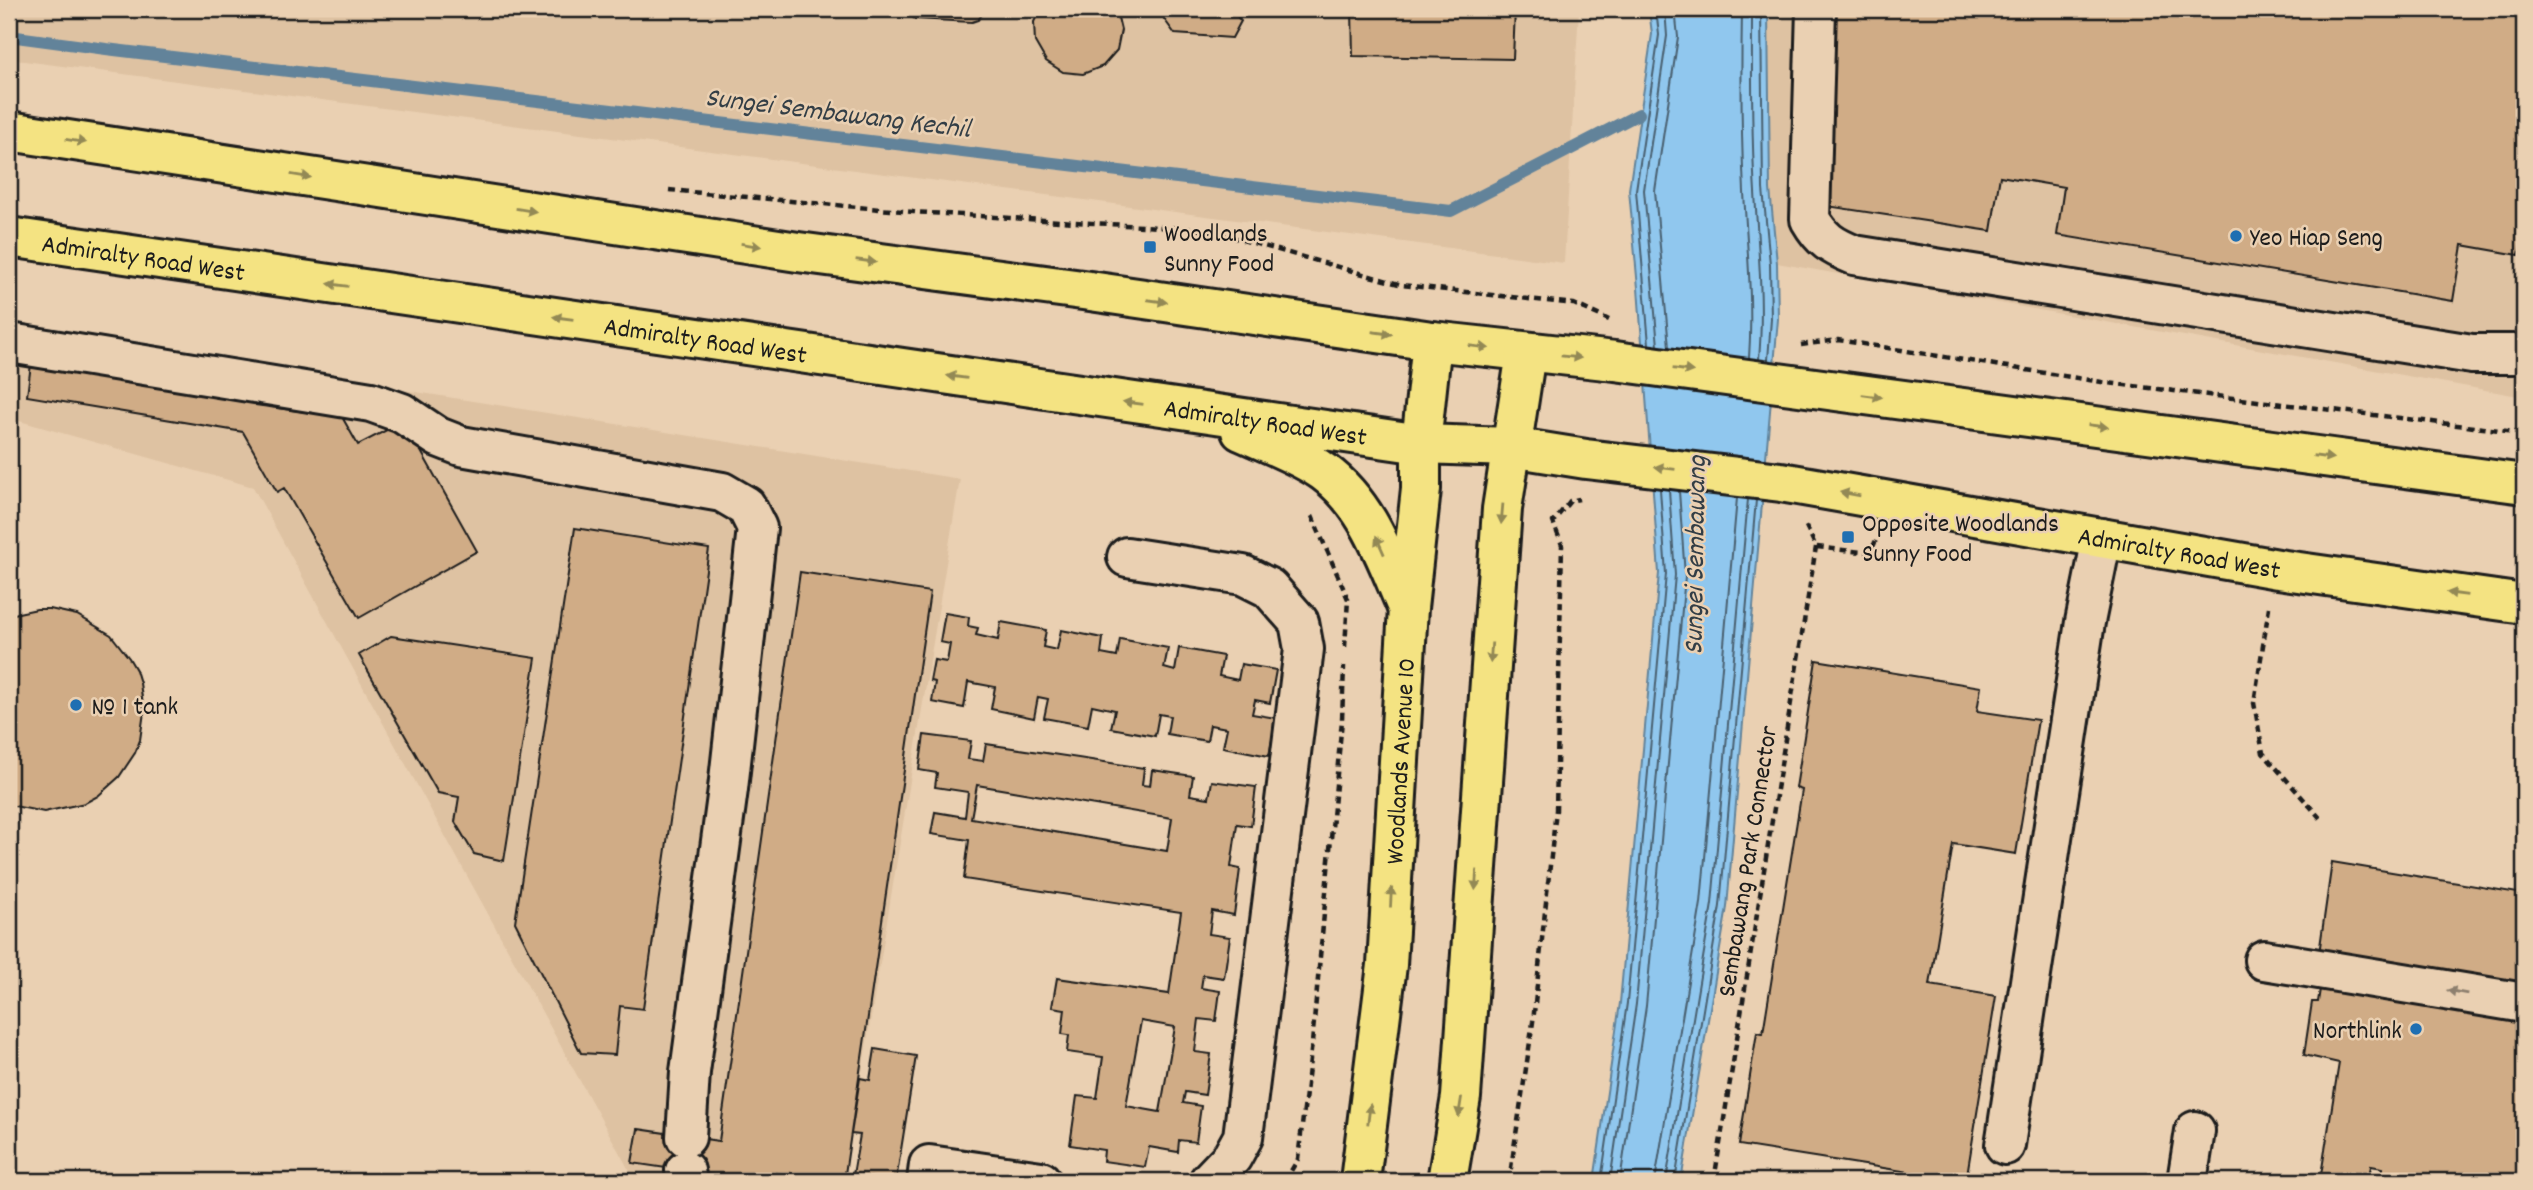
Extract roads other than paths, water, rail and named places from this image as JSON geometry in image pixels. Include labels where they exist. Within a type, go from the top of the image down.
[{"type":"main road","points":[[9,131],[798,252],[1432,341],[1615,361],[2524,484]]},
{"type":"main road","name":"Admiralty Road West","points":[[9,237],[1421,444],[1511,447],[1587,459],[1781,482],[2278,569],[2524,604]]},
{"type":"main road","name":"Woodlands Avenue 10","points":[[1360,1181],[1387,965],[1408,608],[1421,489],[1421,444],[1432,341]]},
{"type":"main road","points":[[1447,1181],[1461,1097],[1502,509],[1526,353]]},
{"type":"main road","points":[[1201,413],[1324,471],[1350,496],[1374,530],[1408,608]]},
{"type":"street","points":[[1816,9],[1810,219],[1819,235],[1834,247],[1854,255],[2472,354],[2524,354]]},
{"type":"street","points":[[16,344],[371,402],[402,412],[438,438],[461,446],[722,492],[746,506],[757,528],[728,789],[690,1072],[686,1163]]},
{"type":"street","points":[[2005,1146],[2085,622],[2102,538]]},
{"type":"street","points":[[1127,557],[1243,575],[1269,587],[1298,622],[1304,649],[1243,1137],[1232,1157],[1209,1181]]},
{"type":"street","points":[[2264,960],[2524,1003]]},
{"type":"street","points":[[2187,1181],[2196,1131]]},
{"type":"street","points":[[927,1181],[929,1165],[1041,1181]]},
{"type":"water","name":"Sungei Sembawang","points":[[1649,9],[1768,9],[1770,189],[1777,263],[1778,319],[1727,907],[1681,1181],[1594,1181],[1620,1003],[1659,573],[1629,190],[1652,34]]},
{"type":"waterway","name":"Sungei Sembawang Kechil","points":[[9,36],[1451,211],[1639,114]]},
{"type":"place","name":"Yeo Hiap Seng","points":[[2236,236]]},
{"type":"place","name":"Woodlands Sunny Food","points":[[1150,247]]},
{"type":"place","name":"Opposite Woodlands Sunny Food","points":[[1848,537]]},
{"type":"place","name":"№ 1 tank","points":[[76,705]]},
{"type":"place","name":"Northlink","points":[[2416,1029]]}]
